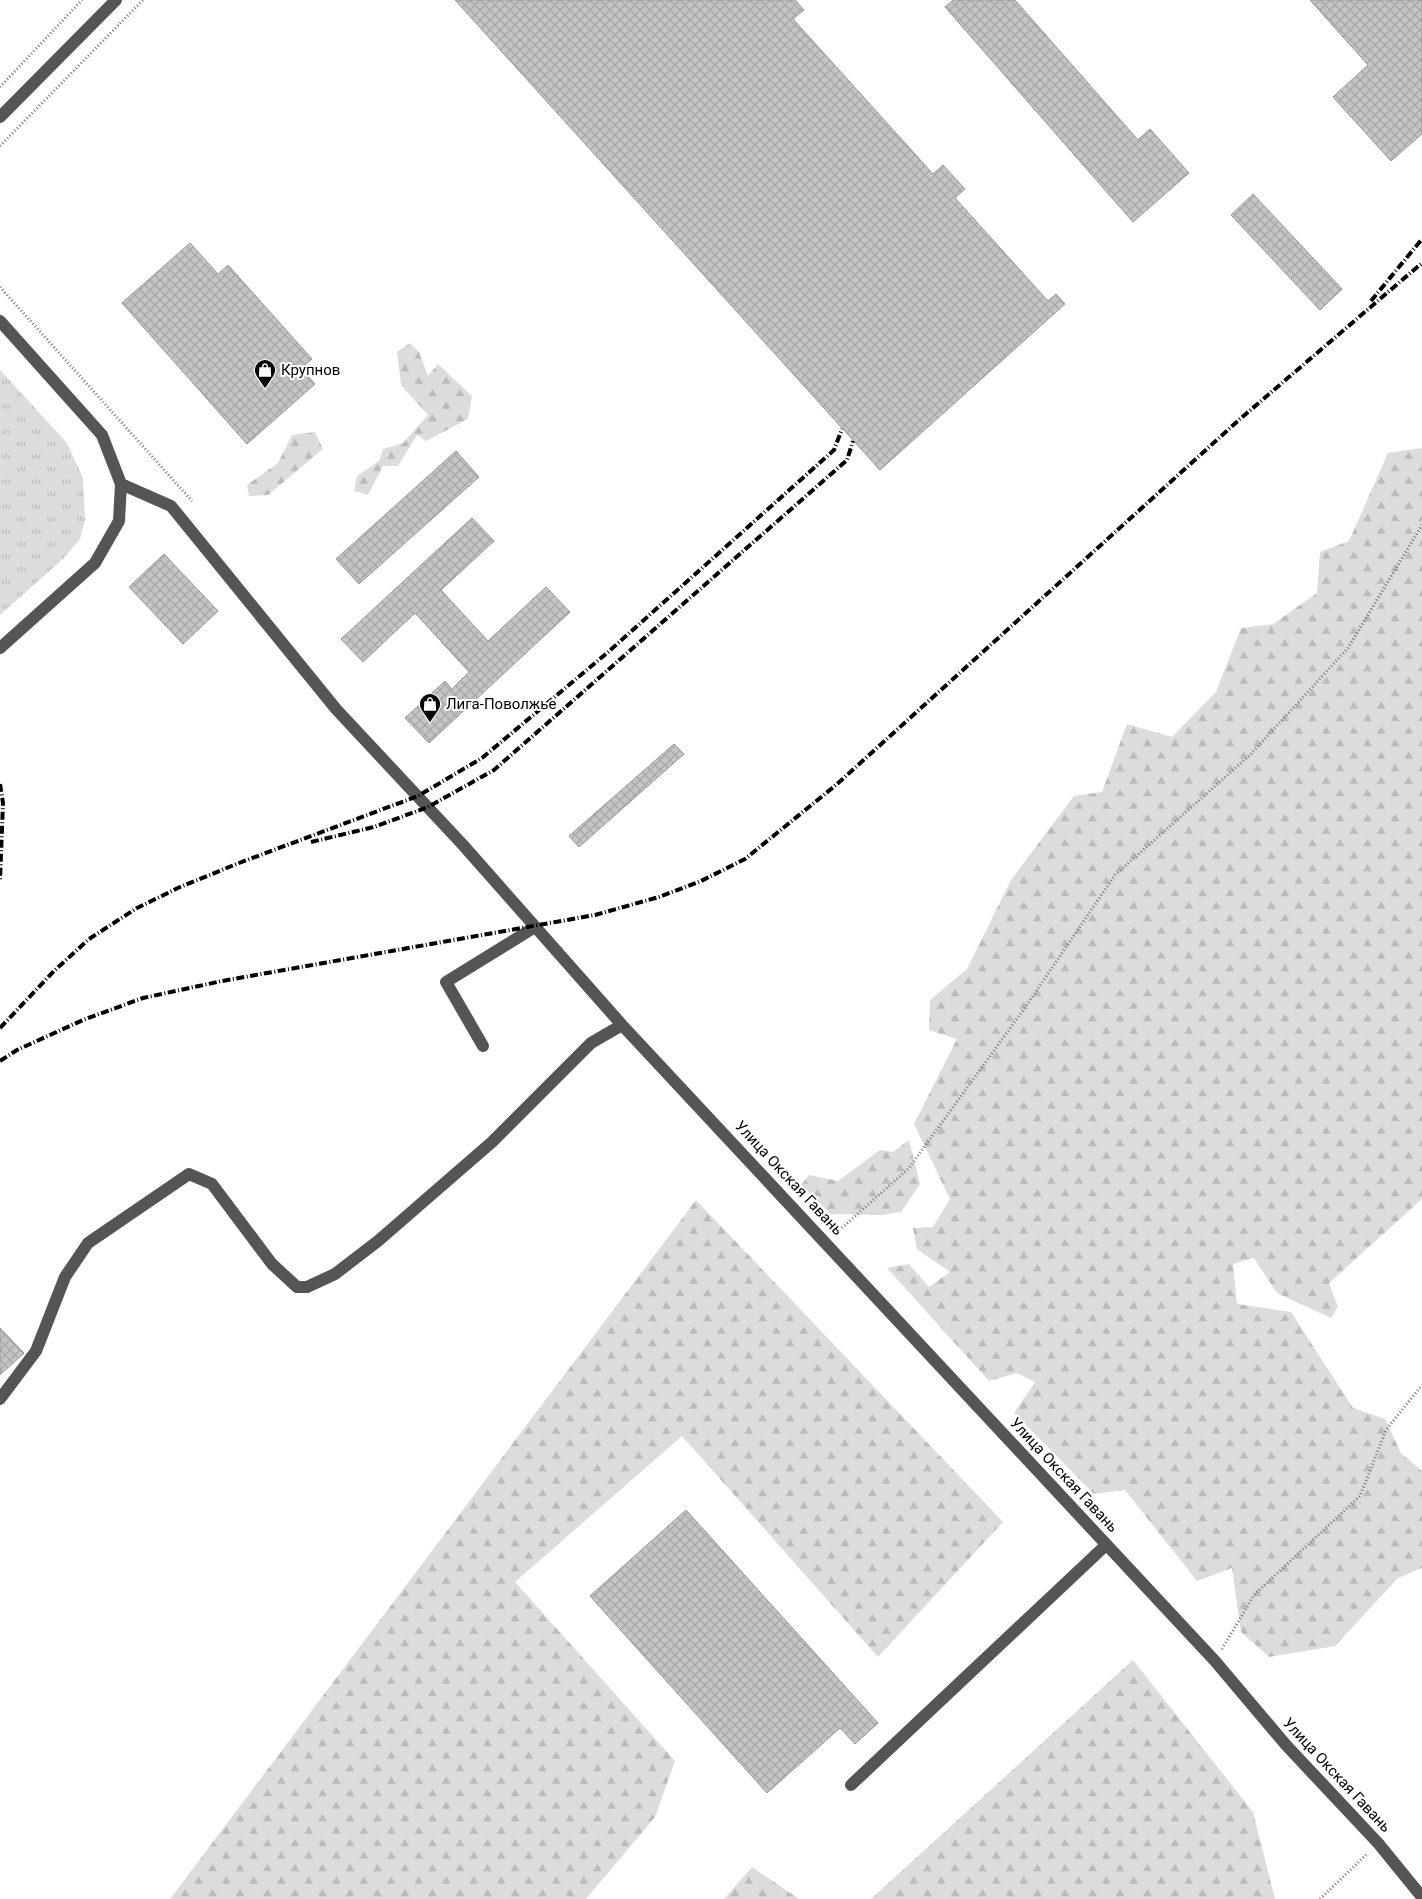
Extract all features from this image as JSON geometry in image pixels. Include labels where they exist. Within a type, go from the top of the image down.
[{"type":"street","points":[[0,116],[116,0]]},
{"type":"street","points":[[0,321],[102,435],[121,484],[119,522],[95,563],[0,648]]},
{"type":"street","name":"Улица Окская Гавань","points":[[121,484],[171,506],[336,709],[463,845],[622,1025],[1215,1661],[1286,1745],[1378,1843],[1422,1897]]},
{"type":"street","points":[[483,1046],[446,982],[535,927]]},
{"type":"street","points":[[0,1399],[36,1351],[65,1277],[88,1242],[189,1174],[212,1184],[272,1264],[296,1287],[307,1287],[335,1274],[378,1241],[492,1142],[590,1043],[622,1025]]},
{"type":"street","points":[[851,1784],[1106,1545]]},
{"type":"path","points":[[0,87],[82,0]]},
{"type":"path","points":[[0,146],[143,0]]},
{"type":"path","points":[[0,287],[192,501]]},
{"type":"path","points":[[826,1242],[908,1168],[1024,1009],[1115,875],[1250,755],[1348,648],[1422,525]]},
{"type":"path","points":[[1215,1661],[1254,1595],[1360,1496],[1386,1430],[1422,1385]]},
{"type":"path","points":[[1320,1899],[1378,1843]]},
{"type":"green space","points":[[410,343],[419,352],[428,376],[438,364],[472,396],[468,419],[426,441],[417,435],[398,466],[383,466],[368,495],[354,491],[357,476],[379,461],[383,449],[403,443],[428,415],[401,385],[397,352]]},
{"type":"green space","points":[[0,370],[67,443],[83,478],[85,520],[80,539],[63,559],[0,615]]},
{"type":"green space","points":[[315,432],[323,449],[268,495],[249,496],[247,485],[278,463],[292,435]]},
{"type":"green space","points":[[1422,448],[1422,1199],[1329,1283],[1338,1307],[1331,1318],[1277,1293],[1254,1258],[1233,1264],[1237,1304],[1291,1312],[1353,1408],[1385,1419],[1401,1453],[1422,1471],[1422,1568],[1398,1578],[1335,1646],[1269,1657],[1241,1632],[1232,1568],[1197,1581],[1125,1490],[1094,1494],[1014,1413],[1035,1382],[1017,1373],[989,1381],[887,1268],[909,1264],[929,1287],[950,1272],[917,1249],[913,1228],[933,1227],[950,1199],[914,1124],[957,1039],[929,1030],[930,1000],[967,969],[1011,880],[1074,796],[1102,792],[1127,724],[1172,737],[1216,692],[1241,628],[1273,624],[1317,593],[1320,552],[1349,541],[1388,453]]},
{"type":"green space","points":[[909,1140],[920,1184],[901,1212],[881,1215],[831,1214],[801,1185],[809,1175],[838,1181],[880,1150],[893,1152]]},
{"type":"green space","points":[[696,1200],[1003,1522],[878,1657],[682,1436],[515,1582],[675,1761],[655,1817],[586,1899],[170,1899]]},
{"type":"green space","points":[[1133,1660],[1253,1812],[1275,1899],[871,1899]]},
{"type":"green space","points":[[752,1867],[799,1899],[724,1899]]},
{"type":"building","points":[[455,0],[795,0],[804,10],[793,19],[933,174],[943,165],[965,189],[955,198],[1048,301],[1056,294],[1065,304],[880,470]]},
{"type":"building","points":[[953,0],[1015,0],[1138,140],[1150,129],[1189,173],[1133,222],[945,7]]},
{"type":"building","points":[[1310,0],[1422,0],[1422,134],[1391,161],[1333,97],[1368,65]]},
{"type":"building","points":[[1253,194],[1342,289],[1320,310],[1231,215]]},
{"type":"building","points":[[190,243],[218,274],[228,265],[312,359],[301,368],[315,384],[247,444],[122,303]]},
{"type":"building","points":[[456,451],[479,477],[359,584],[336,559]]},
{"type":"building","points":[[472,518],[494,541],[441,590],[488,641],[546,587],[570,612],[429,743],[405,718],[445,681],[452,689],[469,672],[415,613],[363,662],[341,639]]},
{"type":"building","points":[[164,554],[218,611],[183,644],[129,587]]},
{"type":"building","points":[[674,744],[684,754],[579,847],[569,836]]},
{"type":"building","points":[[0,1328],[24,1353],[0,1375]]},
{"type":"building","points":[[686,1510],[878,1723],[855,1744],[840,1728],[767,1793],[590,1596]]},
{"type":"railway","points":[[1371,301],[1422,239]]},
{"type":"railway","points":[[0,1061],[17,1050],[83,1020],[143,998],[222,981],[595,915],[659,897],[701,881],[745,859],[836,785],[1240,419],[1422,263]]},
{"type":"railway","points":[[0,1028],[54,971],[89,939],[137,908],[180,887],[239,863],[418,796],[482,758],[607,653],[834,450],[842,429]]},
{"type":"railway","points":[[311,842],[374,827],[428,807],[494,770],[847,460],[853,441]]},
{"type":"railway","points":[[0,784],[3,803],[0,880]]},
{"type":"place","name":"Крупнов","points":[[265,389]]},
{"type":"place","name":"Лига-Поволжье","points":[[430,723]]}]
